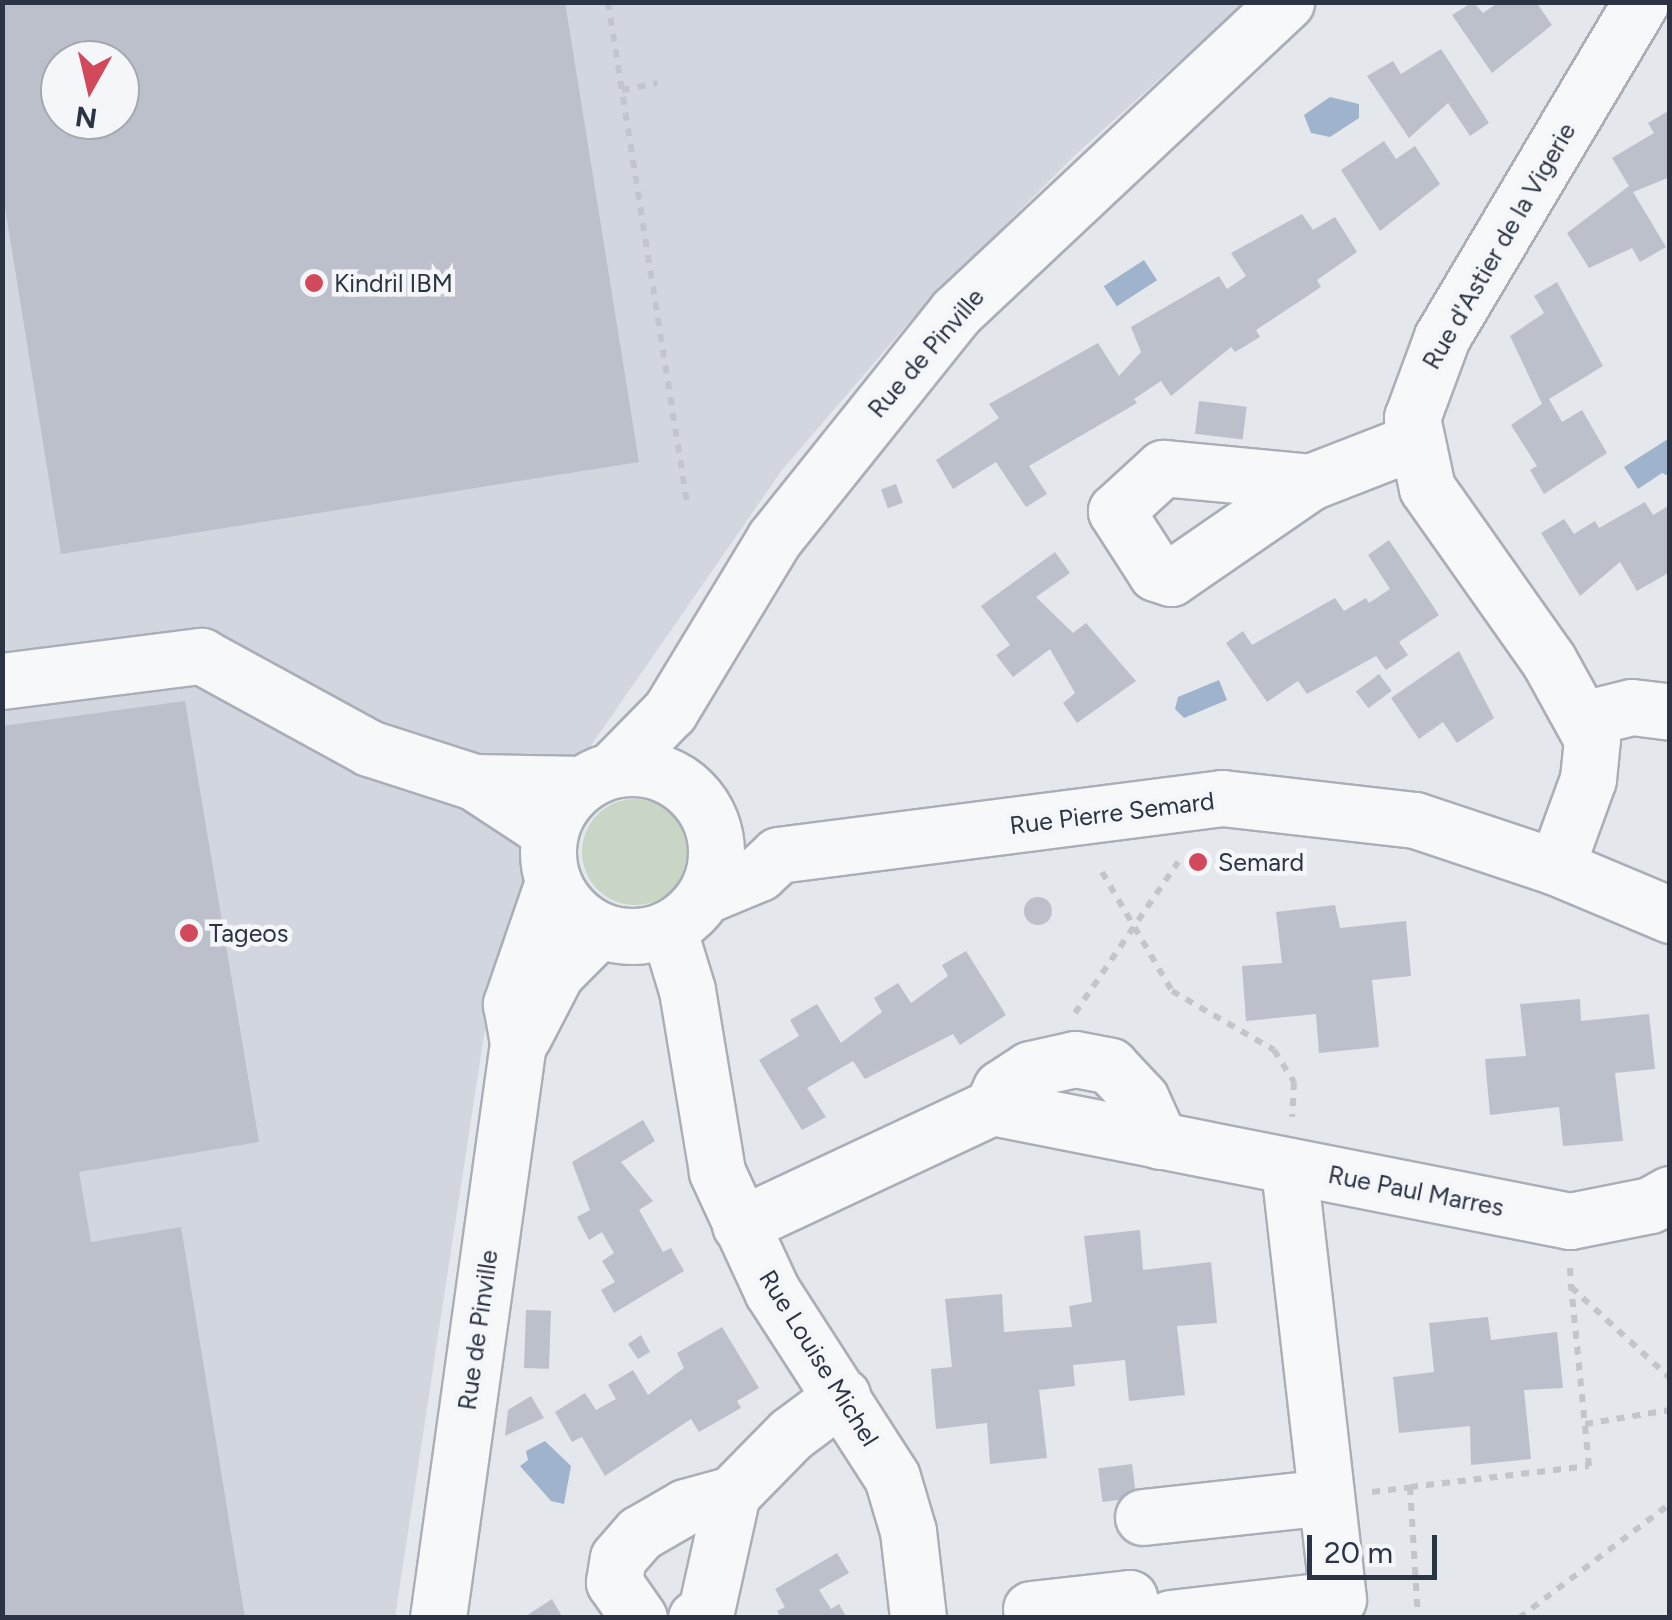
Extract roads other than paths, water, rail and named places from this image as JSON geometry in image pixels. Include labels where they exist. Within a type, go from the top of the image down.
[{"type":"street","name":"Rue de Pinville","points":[[597,777],[670,712],[774,538],[956,312],[1286,2]]},
{"type":"street","name":"Rue d'Astier de la Vigerie","points":[[1556,866],[1594,759],[1583,719],[1427,488],[1413,442],[1412,418],[1430,360],[1641,2]]},
{"type":"street","points":[[1310,482],[1413,442]]},
{"type":"street","points":[[2,681],[201,656],[369,748],[474,782],[597,777],[652,770],[672,777],[689,789],[712,824],[717,848],[686,912],[640,936],[599,930],[578,917],[552,857],[474,782]]},
{"type":"street","points":[[1583,719],[1632,707],[1670,712]]},
{"type":"street","points":[[670,712],[672,777]]},
{"type":"street","points":[[552,857],[597,777]]},
{"type":"street","name":"Rue Pierre Semard","points":[[686,912],[759,873],[778,855],[1222,798],[1415,820],[1556,866],[1670,915]]},
{"type":"street","points":[[712,824],[761,842],[778,855]]},
{"type":"street","name":"Rue de Pinville","points":[[438,1618],[518,1043],[511,1004],[552,857]]},
{"type":"street","name":"Rue Louise Michel","points":[[686,912],[687,990],[717,1172],[772,1291],[892,1477],[908,1531],[918,1618]]},
{"type":"street","name":"Rue de Pinville","points":[[518,1043],[556,972],[599,930]]},
{"type":"street","points":[[740,1224],[992,1108],[1001,1088],[1030,1069],[1069,1060],[1110,1066],[1141,1098],[1160,1141]]},
{"type":"street","name":"Rue Paul Marres","points":[[992,1108],[1570,1221],[1650,1205],[1670,1194]]},
{"type":"street","points":[[1170,1618],[1338,1599],[1288,1167]]},
{"type":"street","points":[[639,1618],[614,1582],[618,1558],[640,1533],[685,1507],[732,1494],[791,1434],[842,1396]]},
{"type":"street","points":[[696,1618],[706,1612],[732,1494]]},
{"type":"street","points":[[1144,1517],[1326,1497]]},
{"type":"street","points":[[1032,1609],[1129,1598],[1132,1618]]},
{"type":"water","points":[[1330,97],[1359,104],[1359,118],[1330,137],[1311,133],[1304,115]]},
{"type":"water","points":[[1144,260],[1157,280],[1117,306],[1104,286]]},
{"type":"water","points":[[1668,439],[1669,476],[1662,473],[1638,489],[1624,467]]},
{"type":"water","points":[[1219,680],[1227,700],[1184,718],[1175,709],[1178,697]]},
{"type":"water","points":[[545,1441],[571,1466],[564,1504],[551,1501],[520,1466],[528,1460],[526,1451]]},
{"type":"place","name":"Kindril IBM","points":[[314,283]]},
{"type":"place","name":"Semard","points":[[1198,862]]},
{"type":"place","name":"Tageos","points":[[189,933]]}]
